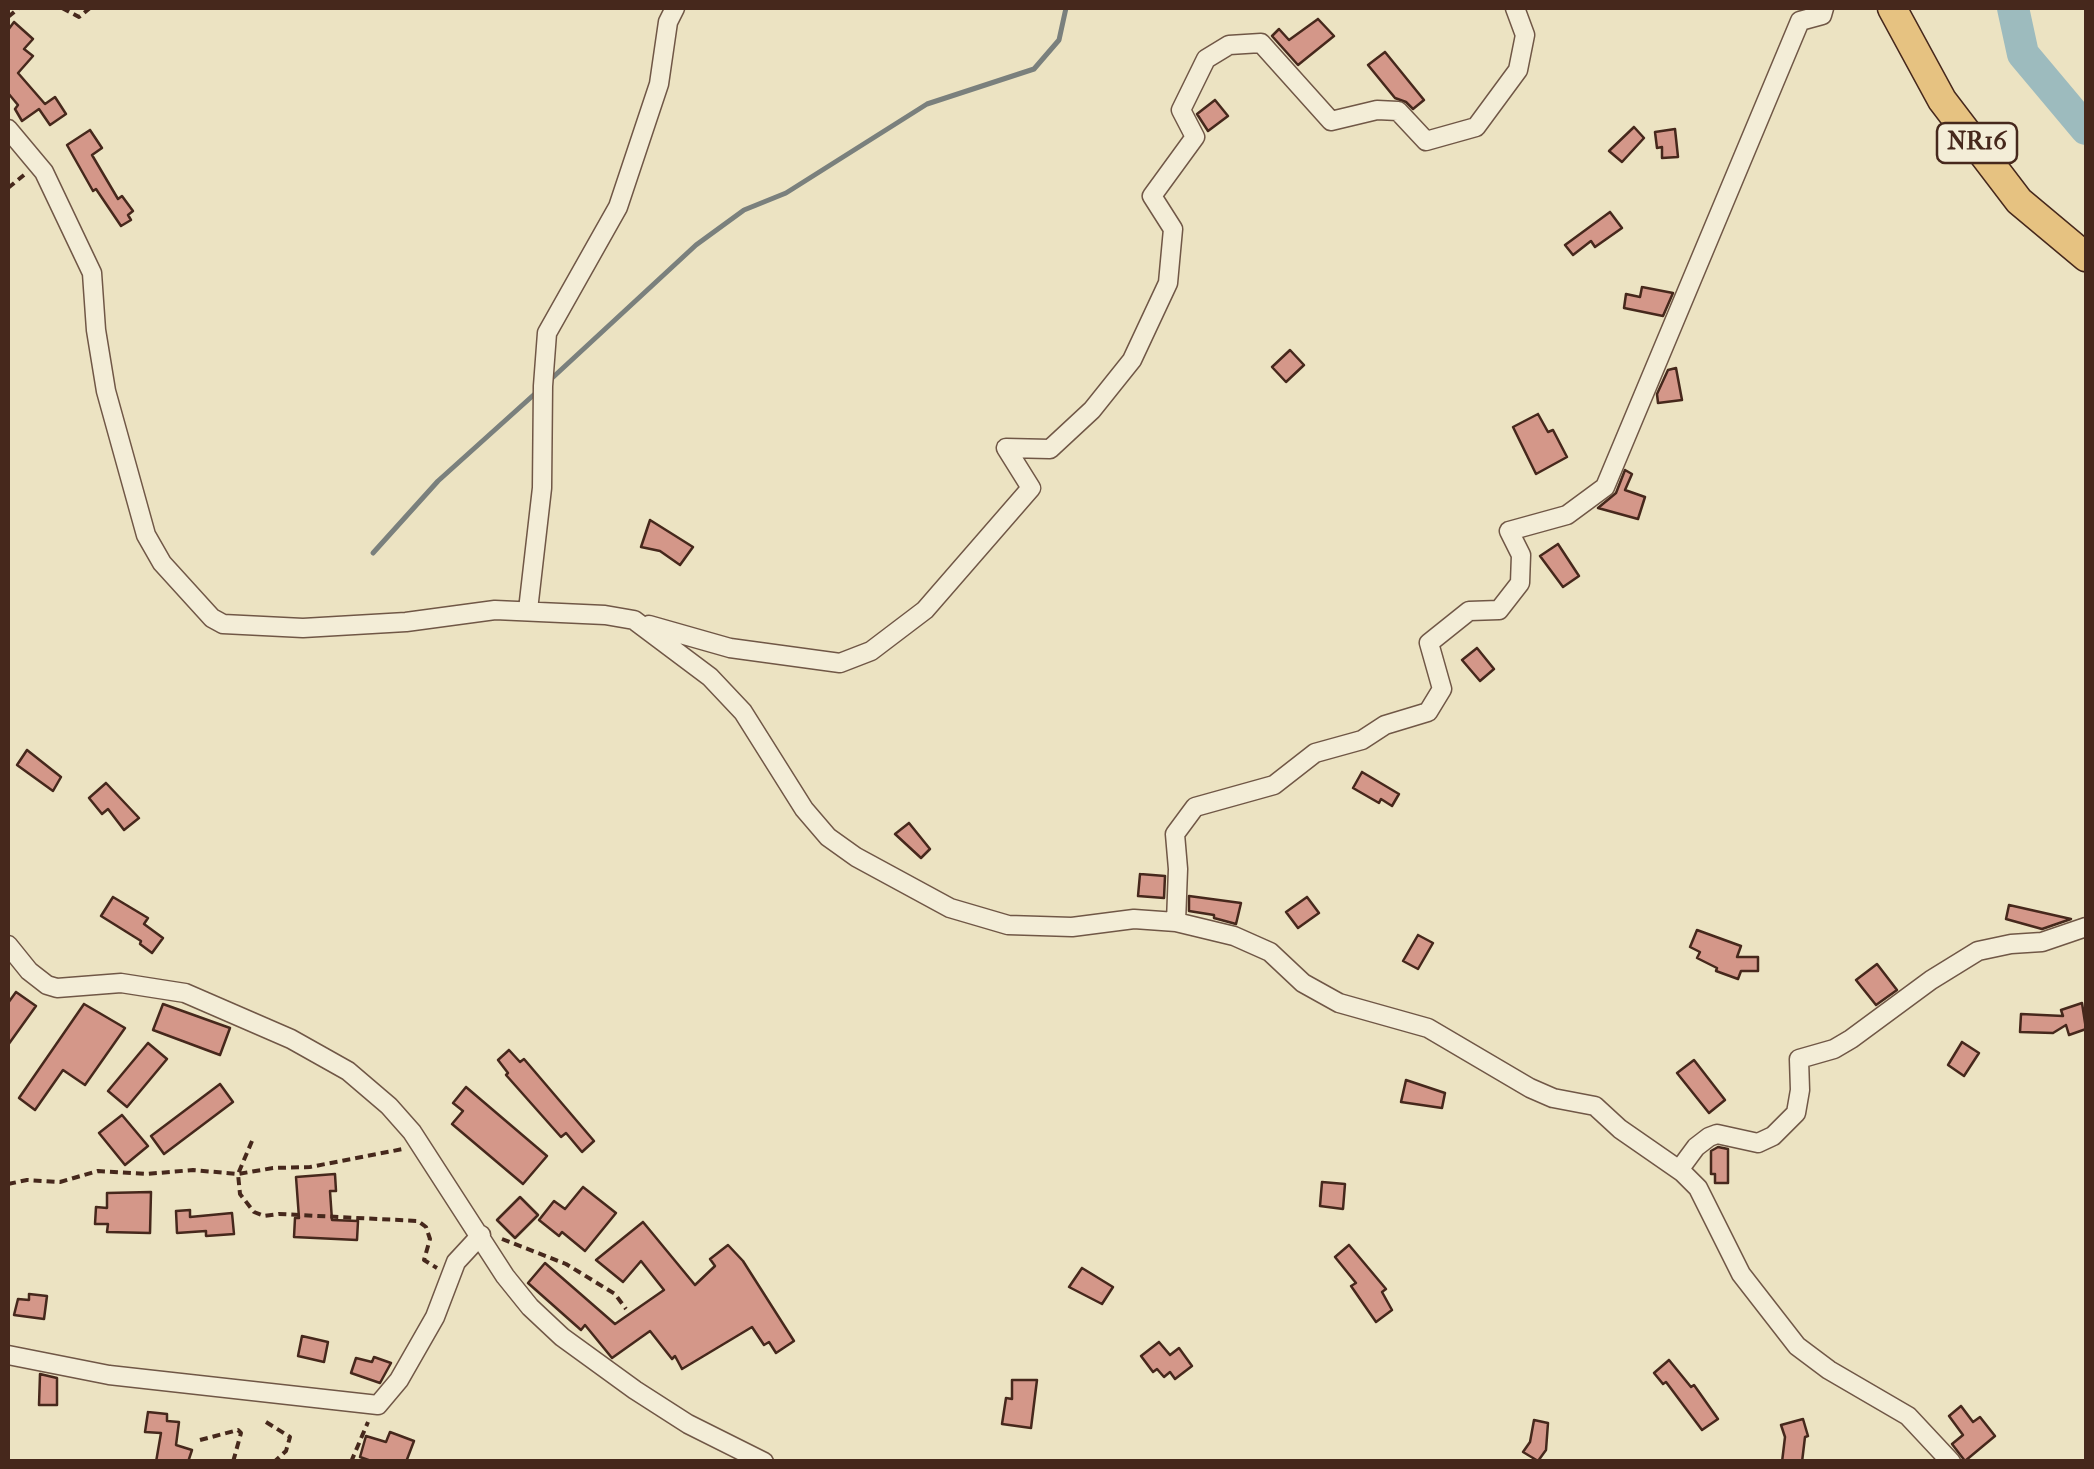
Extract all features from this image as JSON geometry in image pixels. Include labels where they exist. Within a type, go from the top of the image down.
[{"type":"main road","name":"NR16","points":[[1892,8],[1942,100],[2019,201],[2086,257]]},
{"type":"street","points":[[528,610],[542,488],[547,333],[618,208],[660,84],[668,22],[674,8]]},
{"type":"street","points":[[8,129],[44,172],[92,273],[106,391],[140,518],[162,563],[201,609],[224,624],[303,628],[406,622],[495,610],[605,614],[730,648],[840,663],[871,650],[926,610],[1031,488],[1006,448],[1050,450],[1092,410],[1132,360],[1168,284],[1173,229],[1152,196],[1195,137],[1181,110],[1206,59],[1230,45],[1261,43],[1331,121],[1377,110],[1398,111],[1426,141],[1476,127],[1518,70],[1524,35],[1515,8]]},
{"type":"street","points":[[1176,922],[1175,834],[1195,807],[1274,785],[1314,753],[1362,740],[1385,725],[1428,712],[1442,689],[1429,643],[1469,611],[1499,610],[1520,582],[1521,555],[1509,531],[1567,515],[1605,487],[1800,20],[1822,14],[1824,8]]},
{"type":"street","points":[[634,620],[710,677],[744,712],[804,809],[828,836],[856,857],[950,908],[1008,925],[1072,927],[1134,919],[1176,922],[1234,936],[1270,952],[1303,983],[1339,1003],[1428,1028],[1530,1088],[1553,1098],[1595,1106],[1698,1188],[1740,1274],[1796,1346],[1908,1416],[1952,1462]]},
{"type":"street","points":[[1680,1170],[1696,1147],[1717,1134],[1758,1143],[1773,1136],[1796,1113],[1799,1059],[1843,1044],[1978,951],[2042,942],[2086,927]]},
{"type":"street","points":[[8,946],[39,981],[54,988],[121,983],[160,986],[290,1039],[348,1071],[390,1106],[427,1153],[517,1292],[562,1336],[688,1424],[764,1462]]},
{"type":"street","points":[[8,1355],[109,1375],[378,1405],[399,1380],[435,1316],[456,1262],[482,1237]]},
{"type":"path","points":[[8,17],[19,8]]},
{"type":"path","points":[[62,8],[79,17],[90,8]]},
{"type":"path","points":[[252,1141],[238,1174],[240,1194],[254,1212],[264,1216],[418,1221],[430,1238],[424,1260],[438,1269],[456,1262]]},
{"type":"path","points":[[8,1184],[26,1180],[60,1182],[98,1170],[238,1174],[310,1167],[406,1149],[427,1153]]},
{"type":"path","points":[[482,1237],[504,1240],[566,1264],[615,1294],[626,1309]]},
{"type":"path","points":[[351,1462],[360,1434],[378,1405]]},
{"type":"path","points":[[266,1422],[290,1437],[286,1451],[274,1462]]},
{"type":"path","points":[[200,1440],[238,1430],[241,1433],[234,1462]]},
{"type":"building","points":[[1318,19],[1334,36],[1298,65],[1272,36],[1279,29],[1289,40]]},
{"type":"building","points":[[14,22],[33,39],[24,49],[33,56],[18,73],[45,104],[55,97],[66,114],[50,125],[39,109],[22,121],[15,109],[18,105],[8,93],[8,30]]},
{"type":"building","points":[[1385,52],[1424,100],[1413,109],[1395,98],[1368,65]]},
{"type":"building","points":[[1215,100],[1228,116],[1208,131],[1197,114]]},
{"type":"building","points":[[1634,127],[1644,138],[1622,162],[1609,151]]},
{"type":"building","points":[[1675,129],[1678,157],[1662,158],[1655,132]]},
{"type":"building","points":[[90,130],[102,148],[92,155],[118,199],[122,196],[133,211],[128,215],[131,220],[121,226],[96,189],[93,191],[67,145]]},
{"type":"building","points":[[1610,212],[1622,228],[1595,247],[1591,241],[1573,255],[1565,245]]},
{"type":"building","points":[[1642,287],[1673,293],[1663,316],[1624,308],[1626,294],[1640,297]]},
{"type":"building","points":[[1290,350],[1304,365],[1286,382],[1272,367]]},
{"type":"building","points":[[1676,368],[1682,400],[1658,403],[1657,394],[1668,370]]},
{"type":"building","points":[[1538,414],[1548,432],[1553,430],[1567,457],[1536,474],[1513,427]]},
{"type":"building","points":[[1625,470],[1632,474],[1625,490],[1645,497],[1638,519],[1598,508],[1616,493]]},
{"type":"building","points":[[650,520],[693,547],[680,565],[660,551],[641,547]]},
{"type":"building","points":[[1558,544],[1579,576],[1563,587],[1540,556]]},
{"type":"building","points":[[1477,648],[1494,669],[1480,681],[1462,660]]},
{"type":"building","points":[[27,750],[61,777],[53,791],[17,765]]},
{"type":"building","points":[[1362,772],[1399,794],[1392,806],[1353,788]]},
{"type":"building","points":[[106,783],[139,818],[124,830],[108,809],[102,814],[89,798]]},
{"type":"building","points":[[909,823],[930,849],[921,858],[895,834]]},
{"type":"building","points":[[1140,874],[1165,876],[1164,898],[1138,896]]},
{"type":"building","points":[[1189,896],[1241,903],[1236,924],[1189,911]]},
{"type":"building","points":[[113,897],[148,918],[144,924],[163,938],[152,953],[141,941],[101,916]]},
{"type":"building","points":[[1307,897],[1319,913],[1298,928],[1286,912]]},
{"type":"building","points":[[2009,905],[2071,919],[2042,929],[2006,919]]},
{"type":"building","points":[[1697,930],[1741,946],[1737,957],[1758,957],[1758,971],[1741,971],[1738,979],[1716,971],[1717,968],[1697,958],[1700,952],[1690,947]]},
{"type":"building","points":[[1418,935],[1433,943],[1418,969],[1403,961]]},
{"type":"building","points":[[1877,964],[1897,990],[1876,1005],[1856,980]]},
{"type":"building","points":[[16,992],[36,1006],[8,1045],[8,1003]]},
{"type":"building","points":[[2082,1003],[2086,1029],[2069,1035],[2066,1025],[2053,1033],[2020,1032],[2021,1014],[2063,1016],[2061,1010]]},
{"type":"building","points":[[84,1004],[125,1028],[85,1085],[63,1070],[35,1110],[19,1098]]},
{"type":"building","points":[[163,1004],[230,1028],[220,1055],[153,1030]]},
{"type":"building","points":[[1962,1042],[1979,1053],[1964,1076],[1948,1065]]},
{"type":"building","points":[[148,1043],[167,1059],[127,1107],[108,1091]]},
{"type":"building","points":[[509,1050],[520,1062],[524,1059],[594,1141],[582,1152],[566,1133],[561,1137],[506,1075],[498,1060]]},
{"type":"building","points":[[1694,1060],[1725,1100],[1709,1113],[1677,1073]]},
{"type":"building","points":[[1406,1080],[1445,1093],[1442,1108],[1401,1102]]},
{"type":"building","points":[[220,1084],[233,1102],[164,1154],[151,1136]]},
{"type":"building","points":[[466,1087],[547,1156],[523,1184],[452,1124],[463,1111],[453,1103]]},
{"type":"building","points":[[122,1115],[148,1146],[125,1165],[99,1133]]},
{"type":"building","points":[[1718,1147],[1728,1149],[1728,1183],[1715,1183],[1715,1174],[1711,1174],[1711,1151]]},
{"type":"building","points":[[335,1174],[336,1191],[330,1191],[332,1220],[358,1221],[357,1240],[294,1237],[295,1218],[299,1218],[296,1177]]},
{"type":"building","points":[[1322,1182],[1345,1184],[1343,1209],[1320,1206]]},
{"type":"building","points":[[583,1187],[616,1213],[585,1251],[539,1220],[554,1201],[565,1209]]},
{"type":"building","points":[[151,1192],[150,1233],[107,1232],[108,1224],[95,1224],[96,1207],[107,1208],[107,1193]]},
{"type":"building","points":[[520,1197],[538,1215],[515,1238],[497,1220]]},
{"type":"building","points":[[190,1210],[190,1217],[232,1213],[234,1234],[177,1233],[176,1211]]},
{"type":"building","points":[[643,1222],[695,1285],[715,1266],[710,1259],[728,1245],[743,1261],[794,1341],[776,1353],[769,1342],[764,1345],[752,1327],[682,1369],[675,1356],[672,1359],[650,1331],[612,1358],[585,1325],[581,1330],[528,1283],[545,1263],[615,1324],[664,1290],[641,1261],[623,1282],[596,1260]]},
{"type":"building","points":[[1349,1245],[1386,1289],[1382,1292],[1392,1310],[1376,1322],[1351,1286],[1356,1283],[1335,1257]]},
{"type":"building","points":[[1082,1268],[1113,1287],[1102,1304],[1069,1287]]},
{"type":"building","points":[[29,1294],[47,1296],[44,1319],[14,1315],[18,1299],[29,1300]]},
{"type":"building","points":[[302,1336],[328,1342],[324,1362],[298,1356]]},
{"type":"building","points":[[1159,1342],[1170,1355],[1179,1348],[1192,1366],[1175,1379],[1170,1372],[1164,1377],[1157,1369],[1153,1372],[1141,1356]]},
{"type":"building","points":[[374,1357],[391,1363],[380,1383],[351,1373],[356,1358],[372,1362]]},
{"type":"building","points":[[1669,1360],[1691,1387],[1694,1385],[1718,1419],[1702,1430],[1666,1382],[1663,1384],[1654,1373]]},
{"type":"building","points":[[40,1374],[57,1378],[57,1405],[39,1405]]},
{"type":"building","points":[[1012,1380],[1037,1380],[1031,1428],[1002,1424],[1006,1398],[1012,1399]]},
{"type":"building","points":[[1961,1406],[1973,1422],[1980,1417],[1995,1436],[1965,1461],[1952,1444],[1963,1435],[1949,1416]]},
{"type":"building","points":[[148,1412],[167,1414],[167,1421],[179,1422],[176,1445],[192,1450],[188,1462],[156,1462],[161,1433],[145,1432]]},
{"type":"building","points":[[1803,1419],[1808,1436],[1802,1462],[1782,1462],[1785,1437],[1781,1425]]},
{"type":"building","points":[[1534,1420],[1548,1423],[1546,1450],[1538,1461],[1523,1452],[1530,1442]]},
{"type":"building","points":[[390,1432],[414,1441],[406,1462],[374,1462],[360,1457],[366,1436],[386,1442]]},
{"type":"waterway","points":[[550,380],[696,245],[744,210],[786,193],[927,104],[1034,69],[1059,40],[1066,8]]},
{"type":"waterway","points":[[2013,8],[2023,54],[2086,129]]},
{"type":"waterway","points":[[373,553],[438,481],[538,391]]}]
